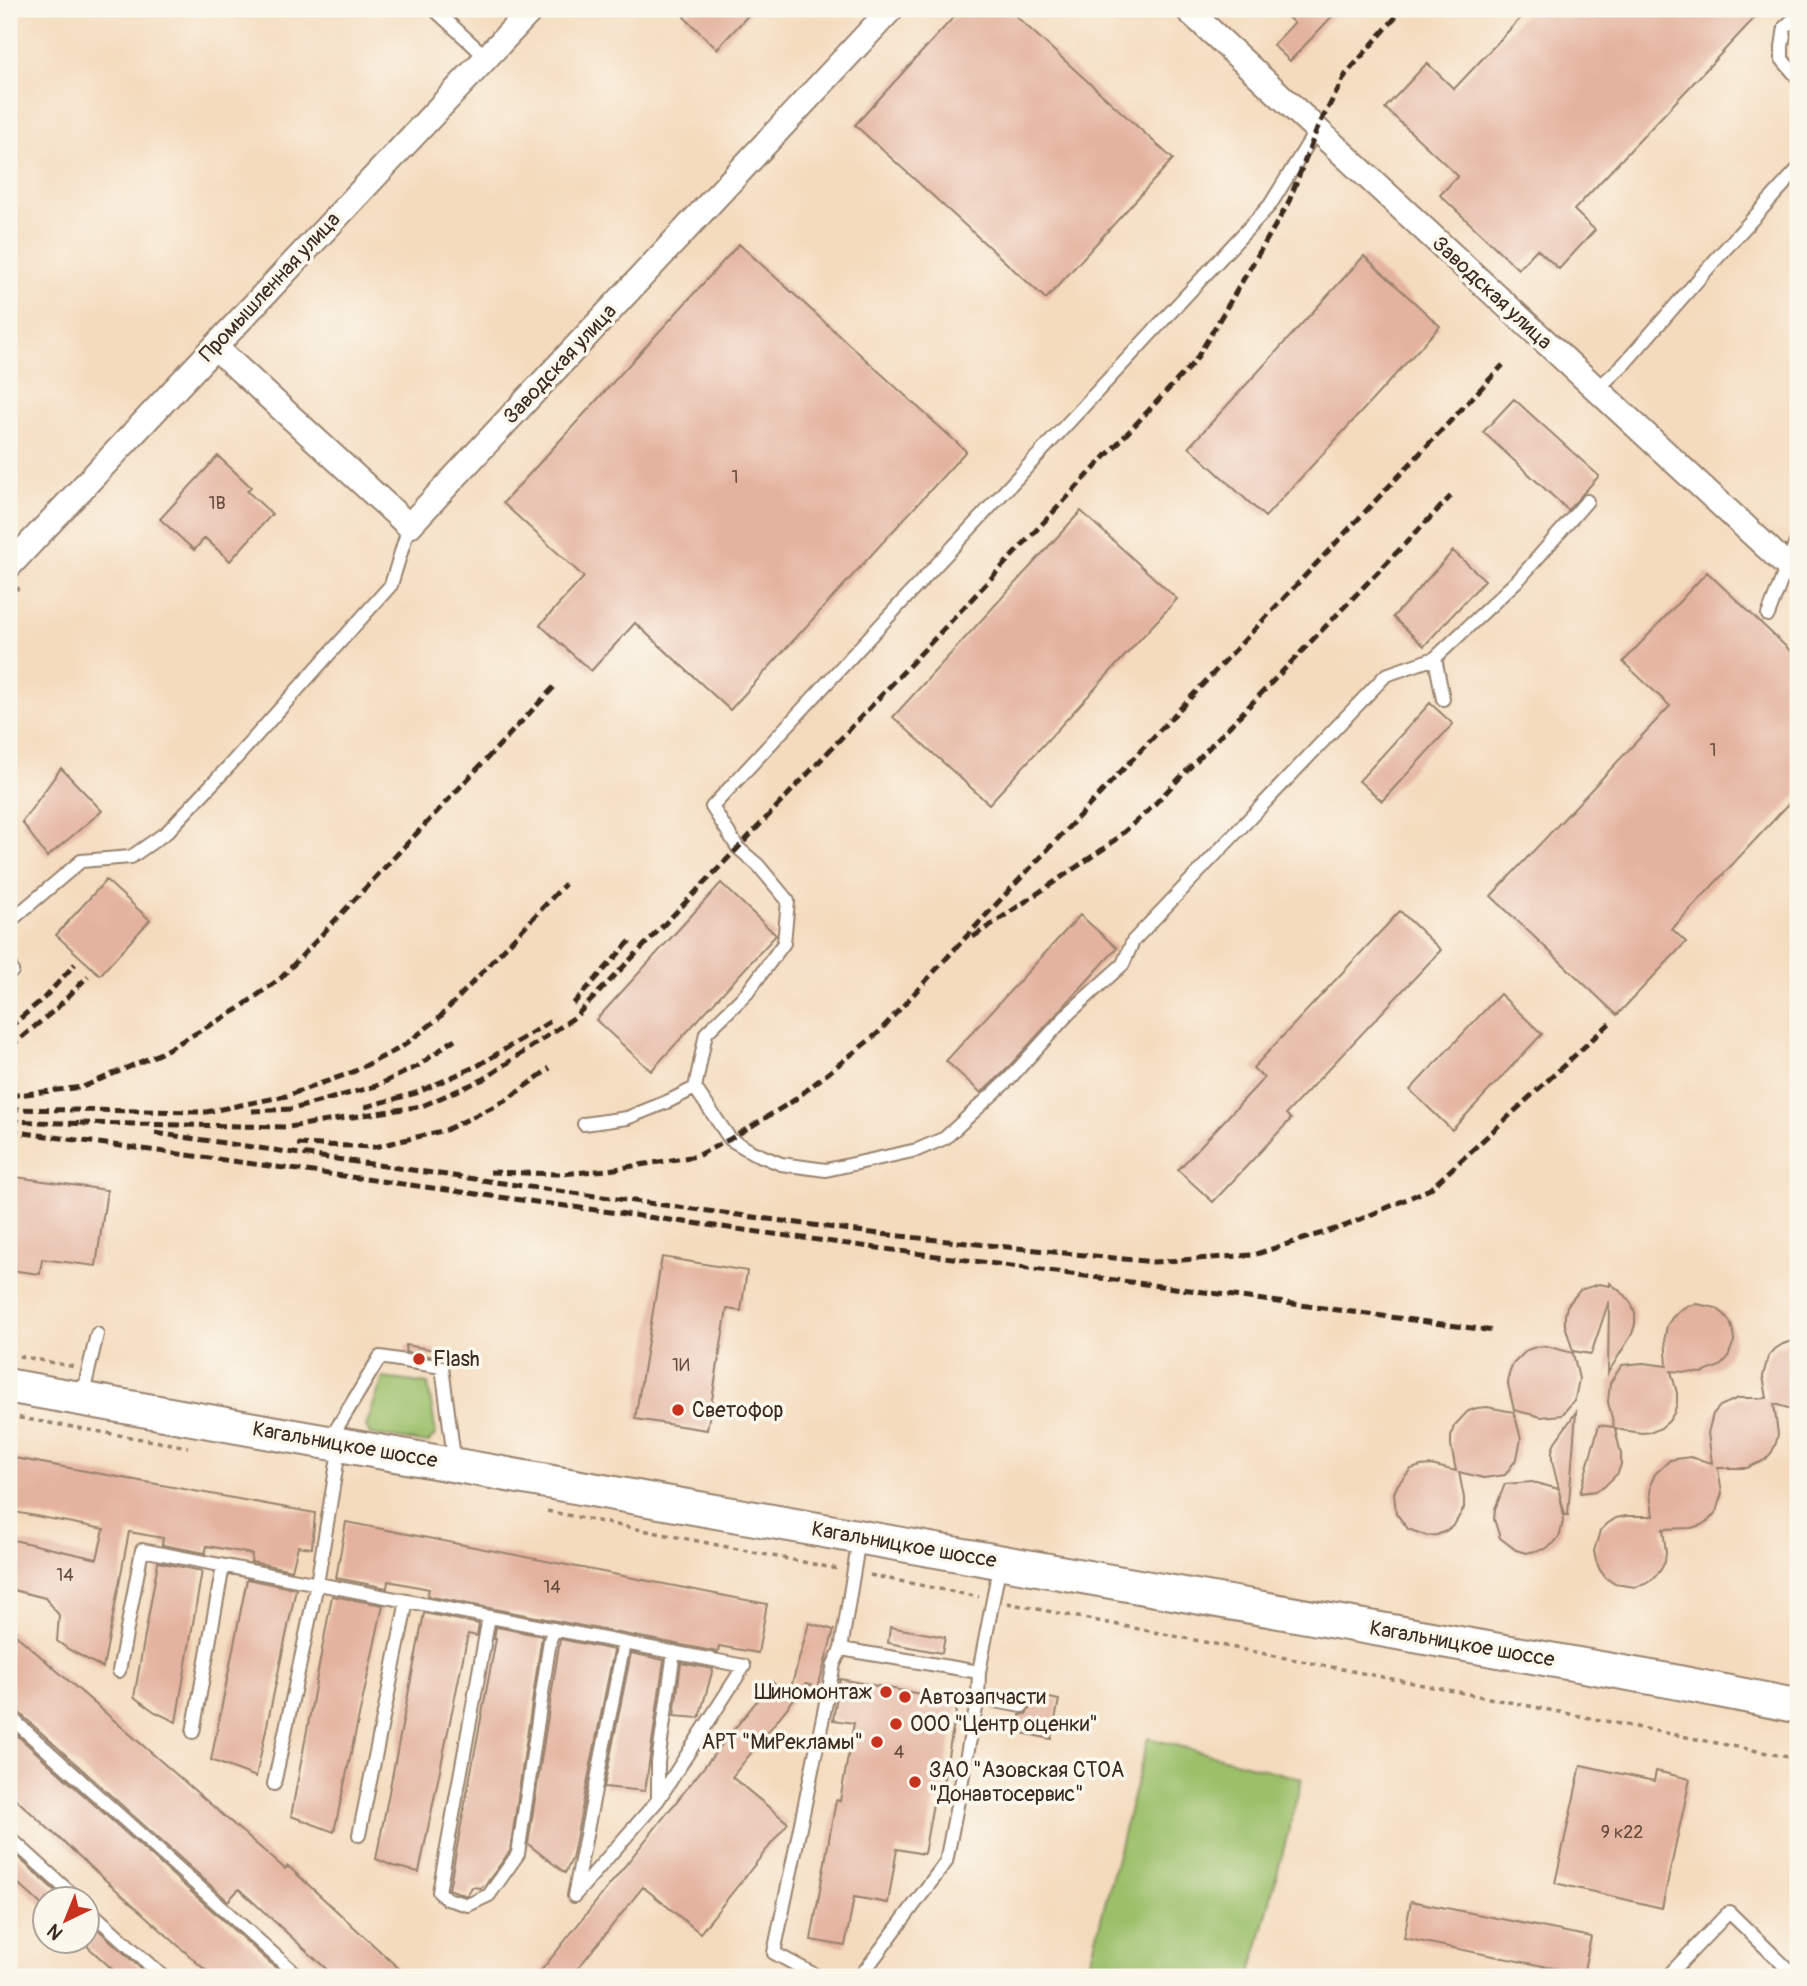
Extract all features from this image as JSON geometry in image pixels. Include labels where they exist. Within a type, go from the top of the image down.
[{"type":"main road","name":"Кагальницкое шоссе","points":[[9,1386],[85,1384],[334,1443],[1671,1681],[1798,1706]]},
{"type":"street","name":"Промышленная улица","points":[[9,566],[532,9]]},
{"type":"street","name":"Заводская улица","points":[[409,526],[891,9]]},
{"type":"street","name":"Заводская улица","points":[[1187,9],[1793,572]]},
{"type":"street","points":[[215,347],[409,526]]},
{"type":"lane","points":[[434,9],[486,57]]},
{"type":"lane","points":[[1798,15],[1785,26],[1782,47],[1782,58],[1798,78]]},
{"type":"lane","points":[[1317,129],[1270,205],[712,807],[738,848],[758,865],[788,901],[784,943],[747,993],[706,1033],[695,1088],[730,1139],[781,1164],[826,1170],[917,1150],[944,1138],[1009,1079],[1069,1013],[1123,964],[1133,942],[1386,676],[1436,658],[1520,578],[1587,501]]},
{"type":"lane","points":[[1597,390],[1624,364],[1798,169]]},
{"type":"lane","points":[[9,922],[81,861],[131,857],[167,832],[391,585],[409,526]]},
{"type":"lane","points":[[1768,615],[1793,572],[1798,537]]},
{"type":"lane","points":[[1436,658],[1443,699]]},
{"type":"lane","points":[[584,1124],[627,1118],[695,1088]]},
{"type":"lane","points":[[85,1384],[97,1334]]},
{"type":"lane","points":[[274,1784],[317,1584],[334,1443],[380,1357],[442,1367],[455,1465]]},
{"type":"lane","points":[[819,1977],[774,1953],[834,1664],[841,1649],[859,1537]]},
{"type":"lane","points":[[119,1671],[142,1550],[744,1666],[658,1800],[574,1896],[624,1643]]},
{"type":"lane","points":[[860,1977],[946,1862],[978,1698],[979,1672],[1000,1562]]},
{"type":"lane","points":[[193,1732],[223,1566]]},
{"type":"lane","points":[[359,1835],[407,1601]]},
{"type":"lane","points":[[489,1617],[439,1892],[447,1899],[468,1905],[489,1895],[518,1854],[550,1640],[554,1629]]},
{"type":"lane","points":[[841,1649],[979,1672]]},
{"type":"lane","points":[[658,1800],[658,1762],[674,1652]]},
{"type":"lane","points":[[978,1698],[1022,1706]]},
{"type":"lane","points":[[9,1716],[299,1977]]},
{"type":"lane","points":[[9,1838],[60,1884]]},
{"type":"lane","points":[[1667,1977],[1729,1912],[1796,1977]]},
{"type":"lane","points":[[102,1922],[163,1977]]},
{"type":"path","points":[[9,1354],[85,1384]]},
{"type":"path","points":[[9,1416],[199,1449]]},
{"type":"path","points":[[543,1510],[1798,1759]]},
{"type":"green space","points":[[383,1378],[428,1384],[436,1434],[428,1443],[370,1434],[366,1426]]},
{"type":"green space","points":[[1148,1738],[1302,1779],[1250,1977],[1086,1977]]},
{"type":"building","points":[[692,9],[754,9],[717,49],[684,17]]},
{"type":"building","points":[[961,9],[1008,9],[1173,159],[1046,299],[855,125]]},
{"type":"building","points":[[1279,9],[1339,9],[1290,61],[1273,45],[1294,23]]},
{"type":"building","points":[[1529,9],[1763,9],[1574,210],[1595,230],[1559,269],[1537,249],[1518,269],[1440,195],[1458,176],[1385,108],[1427,63],[1454,89]]},
{"type":"building","points":[[739,244],[966,451],[730,710],[635,623],[591,671],[540,625],[584,577],[503,503]]},
{"type":"building","points":[[1364,256],[1440,326],[1265,517],[1189,447]]},
{"type":"building","points":[[1514,399],[1599,476],[1568,510],[1483,432]]},
{"type":"building","points":[[218,456],[251,487],[247,491],[272,514],[230,561],[205,538],[194,550],[160,519]]},
{"type":"building","points":[[1081,511],[1177,599],[989,804],[893,717]]},
{"type":"building","points":[[1453,551],[1485,580],[1424,646],[1393,617]]},
{"type":"building","points":[[1707,572],[1798,658],[1798,794],[1672,929],[1686,942],[1617,1015],[1491,896],[1670,706],[1623,662]]},
{"type":"building","points":[[1430,703],[1453,724],[1382,801],[1359,781]]},
{"type":"building","points":[[61,768],[102,811],[47,857],[22,822]]},
{"type":"building","points":[[106,880],[150,920],[100,975],[56,935]]},
{"type":"building","points":[[721,883],[776,935],[651,1071],[596,1020]]},
{"type":"building","points":[[1400,911],[1441,950],[1286,1114],[1291,1119],[1213,1202],[1178,1170],[1264,1078],[1253,1068]]},
{"type":"building","points":[[1080,915],[1117,948],[1003,1073],[981,1093],[946,1061]]},
{"type":"building","points":[[1500,994],[1542,1034],[1452,1130],[1410,1090]]},
{"type":"building","points":[[9,1176],[107,1190],[96,1266],[42,1259],[40,1274],[9,1270]]},
{"type":"building","points":[[662,1257],[747,1271],[741,1311],[727,1309],[707,1430],[635,1419]]},
{"type":"building","points":[[1610,1283],[1626,1296],[1632,1305],[1635,1324],[1632,1334],[1608,1373],[1609,1301],[1591,1354],[1573,1351],[1565,1325],[1565,1315],[1567,1306],[1580,1290],[1599,1284],[1610,1286]]},
{"type":"building","points":[[1697,1304],[1716,1308],[1730,1322],[1734,1341],[1727,1359],[1720,1366],[1702,1373],[1671,1371],[1677,1403],[1669,1421],[1652,1432],[1615,1429],[1621,1454],[1618,1473],[1604,1487],[1580,1493],[1599,1425],[1614,1427],[1608,1402],[1610,1383],[1622,1365],[1643,1363],[1667,1366],[1667,1326],[1679,1311]]},
{"type":"building","points":[[1798,1339],[1798,1411],[1774,1404],[1778,1434],[1772,1452],[1765,1460],[1747,1468],[1718,1468],[1722,1493],[1716,1512],[1701,1525],[1663,1529],[1665,1562],[1653,1579],[1635,1587],[1615,1584],[1606,1578],[1596,1561],[1594,1551],[1600,1531],[1616,1518],[1653,1516],[1651,1483],[1655,1474],[1670,1460],[1690,1457],[1712,1463],[1708,1433],[1713,1414],[1720,1406],[1738,1398],[1767,1398],[1763,1376],[1768,1357],[1783,1344]]},
{"type":"building","points":[[406,1345],[435,1350],[434,1357],[405,1352]]},
{"type":"building","points":[[1546,1346],[1573,1353],[1579,1379],[1575,1399],[1562,1415],[1541,1417],[1514,1410],[1508,1384],[1513,1364],[1527,1350]]},
{"type":"building","points":[[1487,1407],[1514,1412],[1521,1439],[1517,1458],[1505,1475],[1484,1478],[1459,1472],[1464,1508],[1454,1525],[1446,1531],[1427,1536],[1408,1529],[1396,1513],[1394,1493],[1398,1484],[1411,1469],[1421,1466],[1431,1465],[1456,1471],[1451,1445],[1454,1426],[1468,1411]]},
{"type":"building","points":[[1576,1412],[1568,1515],[1565,1515],[1559,1491],[1564,1516],[1560,1535],[1545,1549],[1526,1553],[1516,1550],[1500,1538],[1494,1519],[1505,1484],[1532,1482],[1559,1489],[1552,1451],[1555,1442]]},
{"type":"building","points":[[9,1457],[315,1513],[312,1548],[298,1546],[292,1570],[251,1562],[252,1554],[207,1546],[205,1553],[162,1545],[163,1538],[129,1532],[103,1668],[57,1641],[59,1615],[45,1598],[9,1589],[9,1539],[97,1559],[104,1529],[9,1511]]},
{"type":"building","points":[[346,1522],[767,1604],[758,1653],[719,1646],[718,1652],[427,1596],[429,1589],[388,1581],[387,1588],[336,1578]]},
{"type":"building","points":[[158,1562],[202,1571],[176,1722],[155,1712],[134,1697]]},
{"type":"building","points":[[247,1579],[296,1589],[256,1777],[211,1760]]},
{"type":"building","points":[[332,1596],[383,1605],[334,1832],[291,1816]]},
{"type":"building","points":[[424,1613],[479,1624],[477,1636],[468,1634],[419,1872],[376,1859]]},
{"type":"building","points":[[809,1623],[834,1630],[818,1687],[806,1684],[732,1777],[788,1823],[700,1933],[643,1887],[571,1977],[536,1977],[772,1682],[789,1695]]},
{"type":"building","points":[[496,1627],[542,1636],[510,1851],[486,1884],[481,1888],[472,1887],[467,1896],[449,1889],[496,1639]]},
{"type":"building","points":[[890,1627],[945,1637],[942,1653],[888,1643]]},
{"type":"building","points":[[9,1629],[285,1869],[288,1866],[408,1977],[335,1977],[239,1889],[228,1901],[15,1709],[9,1707]]},
{"type":"building","points":[[560,1639],[614,1650],[572,1859],[565,1873],[528,1844]]},
{"type":"building","points":[[631,1653],[664,1660],[645,1791],[604,1787]]},
{"type":"building","points":[[681,1663],[713,1669],[699,1718],[674,1716]]},
{"type":"building","points":[[840,1679],[958,1701],[940,1799],[934,1798],[924,1854],[897,1849],[888,1903],[854,1897],[845,1946],[811,1940],[836,1800],[840,1801],[854,1723],[833,1720]]},
{"type":"building","points":[[1025,1693],[1059,1700],[1051,1739],[1017,1732],[1020,1715],[1026,1714],[1030,1708],[1030,1702],[1024,1697]]},
{"type":"building","points":[[9,1728],[286,1977],[213,1977],[9,1793]]},
{"type":"building","points":[[1581,1765],[1654,1781],[1656,1771],[1690,1779],[1662,1908],[1555,1883]]},
{"type":"building","points":[[9,1849],[48,1884],[32,1884],[32,1896],[9,1875]]},
{"type":"building","points":[[1411,1901],[1591,1937],[1583,1974],[1404,1938]]},
{"type":"building","points":[[102,1933],[150,1977],[121,1977],[96,1954],[102,1954]]},
{"type":"railway","points":[[80,1123],[289,1127],[422,1106],[484,1079],[575,1017],[738,848],[1195,361],[1288,204],[1317,129],[1346,74],[1403,9]]},
{"type":"railway","points":[[490,1172],[561,1174],[608,1170],[697,1156],[793,1101],[877,1034],[1503,365]]},
{"type":"railway","points":[[973,937],[1109,845],[1148,811],[1451,496]]},
{"type":"railway","points":[[9,1096],[83,1087],[161,1053],[237,1010],[281,978],[554,687]]},
{"type":"railway","points":[[9,1109],[206,1112],[286,1096],[353,1072],[402,1047],[439,1018],[565,884]]},
{"type":"railway","points":[[573,1004],[632,939]]},
{"type":"railway","points":[[9,1028],[44,998],[75,964]]},
{"type":"railway","points":[[9,1046],[57,1008],[88,976]]},
{"type":"railway","points":[[365,1107],[416,1093],[479,1065],[551,1021]]},
{"type":"railway","points":[[155,1133],[880,1234],[1153,1262],[1253,1255],[1345,1226],[1430,1189],[1610,1023]]},
{"type":"railway","points":[[252,1111],[293,1109],[376,1086],[418,1066],[455,1039]]},
{"type":"railway","points":[[297,1144],[375,1147],[446,1130],[505,1101],[550,1068]]},
{"type":"railway","points":[[9,1121],[89,1124]]},
{"type":"railway","points":[[9,1131],[1494,1331]]},
{"type":"place","name":"Flash","points":[[419,1359]]},
{"type":"place","name":"Светофор","points":[[678,1410]]},
{"type":"place","name":"Шиномонтаж","points":[[886,1692]]},
{"type":"place","name":"Автозапчасти","points":[[905,1697]]},
{"type":"place","name":"ООО \"Центр оценки\"","points":[[896,1724]]},
{"type":"place","name":"АРТ \"МиРекламы\"","points":[[877,1742]]},
{"type":"place","name":"ЗАО \"Азовская СТОА \"Донавтосервис\"","points":[[915,1782]]}]
